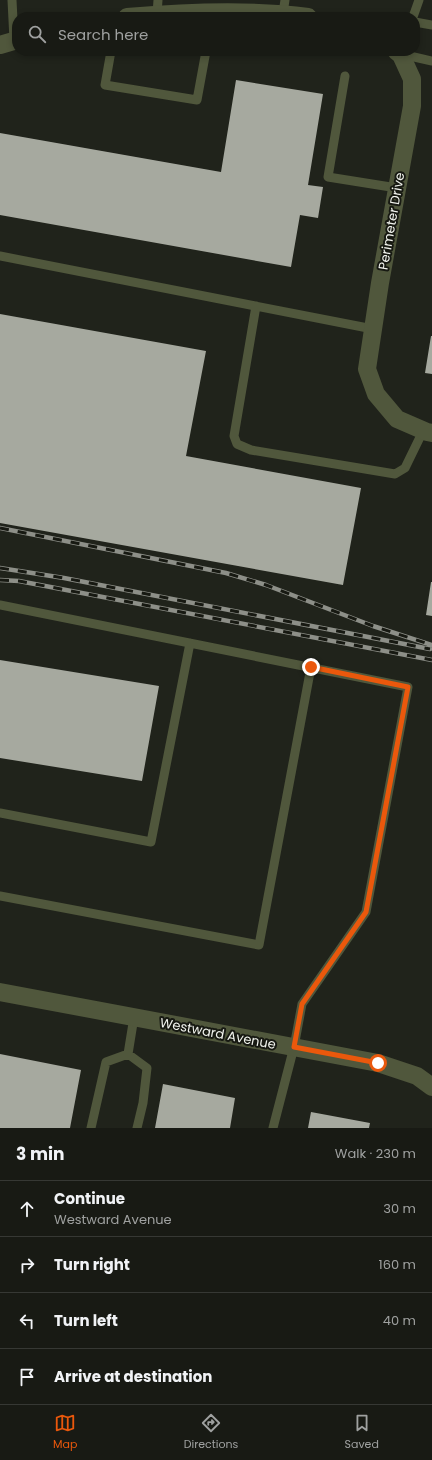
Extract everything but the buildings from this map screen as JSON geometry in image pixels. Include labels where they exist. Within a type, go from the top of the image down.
[{"type":"street","points":[[142,12],[158,7],[192,12]]},
{"type":"street","points":[[239,12],[284,7],[296,12]]},
{"type":"street","name":"Perimeter Drive","points":[[402,56],[412,79],[412,106],[367,369],[376,394],[397,419],[427,432]]},
{"type":"street","name":"Westward Avenue","points":[[0,992],[378,1063],[417,1076],[432,1087]]},
{"type":"lane","points":[[10,42],[12,0]]},
{"type":"lane","points":[[415,12],[419,0]]},
{"type":"lane","points":[[420,23],[432,25]]},
{"type":"lane","points":[[110,56],[105,85],[197,100],[205,56]]},
{"type":"lane","points":[[414,56],[432,61]]},
{"type":"lane","points":[[345,76],[328,177],[397,188]]},
{"type":"lane","points":[[0,256],[373,329]]},
{"type":"lane","points":[[256,306],[234,436],[237,444],[251,450],[395,474],[405,468],[427,432]]},
{"type":"lane","points":[[0,605],[408,687],[366,912],[302,1004],[294,1047],[273,1128]]},
{"type":"lane","points":[[0,813],[151,842],[190,643]]},
{"type":"lane","points":[[0,896],[259,945],[311,667]]},
{"type":"lane","points":[[128,1054],[134,1017]]},
{"type":"lane","points":[[91,1128],[106,1062],[128,1054]]},
{"type":"lane","points":[[128,1054],[147,1068],[143,1103],[137,1128]]},
{"type":"railway","points":[[0,528],[226,573],[266,585],[373,626],[432,645]]},
{"type":"railway","points":[[0,568],[64,578],[430,649]]},
{"type":"railway","points":[[0,580],[19,581],[432,660]]},
{"type":"route","points":[[311,667],[408,687],[366,912],[302,1004],[294,1047],[378,1063]]}]
